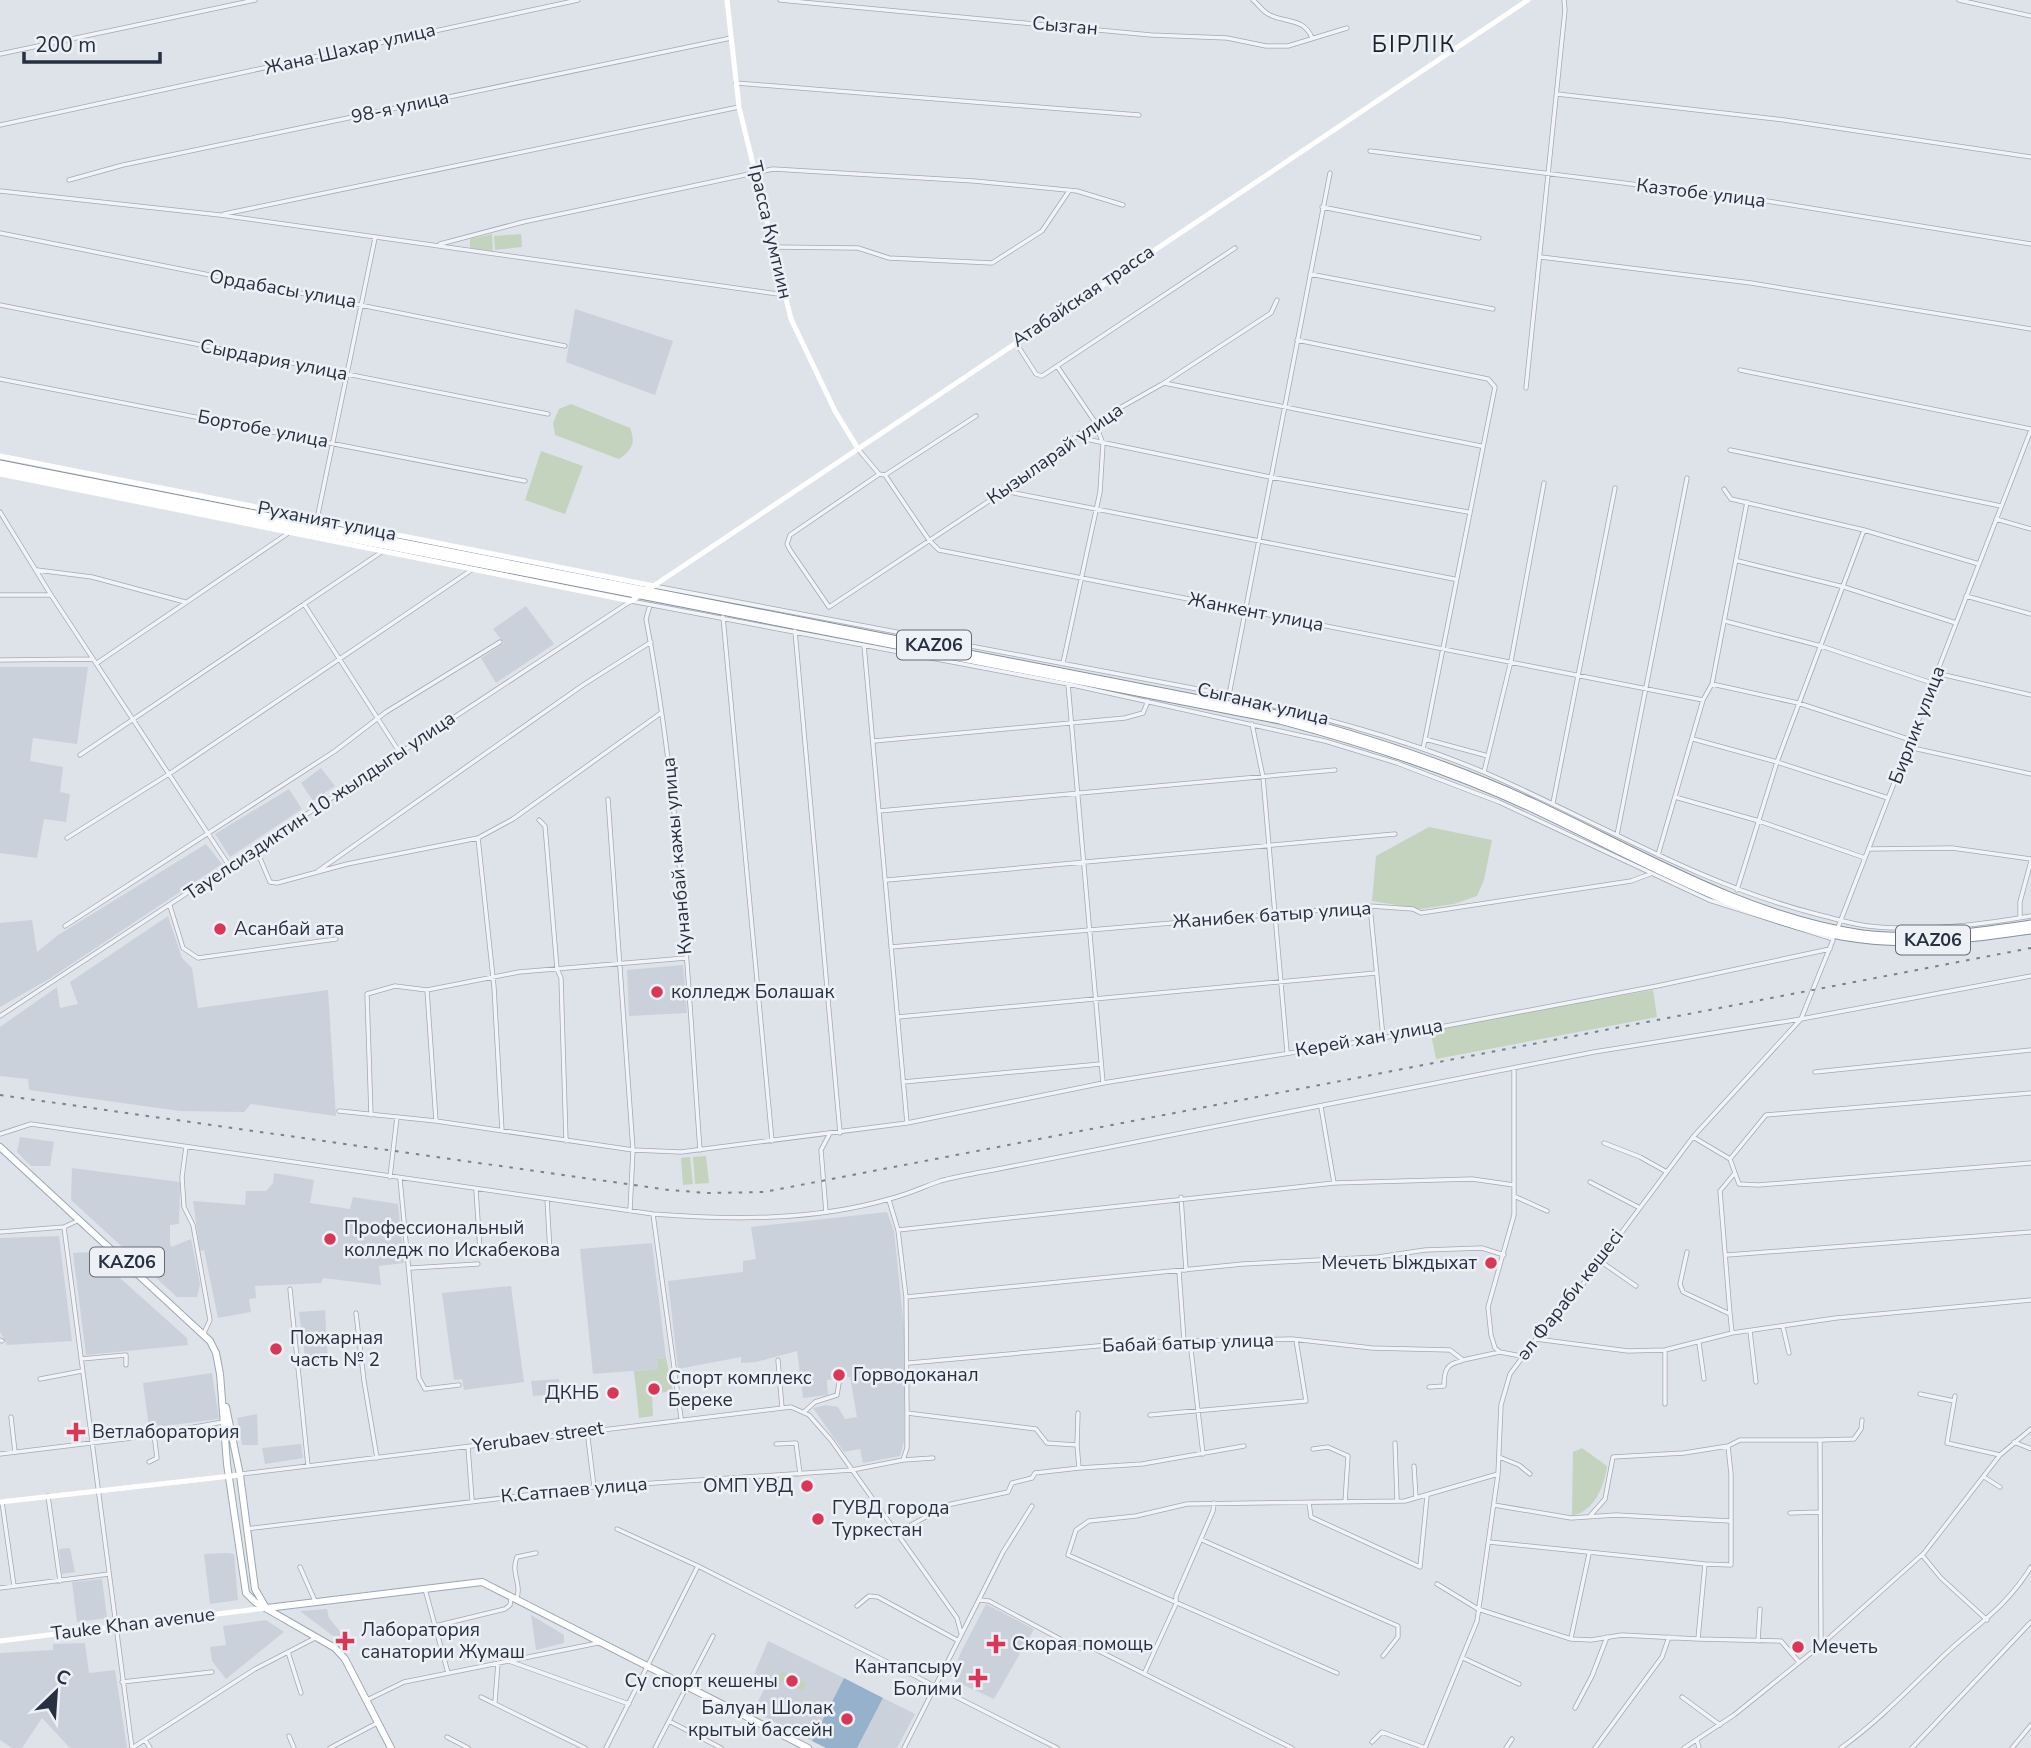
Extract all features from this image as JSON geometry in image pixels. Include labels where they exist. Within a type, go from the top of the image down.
[{"type":"highway","name":"KАZ06","points":[[0,464],[651,588],[1222,701],[1324,726],[1480,780],[1715,889],[1835,934],[1900,936],[2031,924]]},
{"type":"highway","name":"KАZ06","points":[[0,472],[1221,706],[1323,731],[1478,785],[1713,894],[1756,911],[1835,934],[1900,942],[2031,930]]},
{"type":"main road","name":"Трасса Кумтиин","points":[[727,0],[739,107],[785,295],[801,340],[835,411],[857,447]]},
{"type":"main road","name":"Атабайская трасса","points":[[640,595],[1015,341],[1528,0]]},
{"type":"main road","name":"Руханият улица","points":[[0,456],[651,588]]},
{"type":"main road","name":"Руханият улица","points":[[0,472],[287,534],[631,601]]},
{"type":"main road","name":"Тауелсиздиктин 10 жылдыгы улица","points":[[631,601],[640,595]]},
{"type":"main road","name":"KАZ06","points":[[0,1147],[204,1333],[216,1353],[240,1475],[255,1589],[265,1608]]},
{"type":"main road","name":"KАZ06","points":[[223,1395],[228,1476],[243,1584],[250,1598],[319,1637],[345,1659],[391,1748]]},
{"type":"main road","name":"Yerubaev street","points":[[1,1502],[240,1475]]},
{"type":"main road","points":[[265,1608],[482,1582],[808,1748]]},
{"type":"main road","name":"Tauke Khan avenue","points":[[0,1641],[265,1608]]},
{"type":"street","points":[[0,54],[255,0]]},
{"type":"street","name":"Жана Шахар улица","points":[[0,125],[578,0]]},
{"type":"street","name":"Сызган","points":[[780,0],[1151,35],[1227,38],[1266,46],[1288,46],[1347,28]]},
{"type":"street","points":[[1253,0],[1266,14],[1299,22],[1306,27],[1312,38]]},
{"type":"street","points":[[1526,388],[1557,94],[1563,0]]},
{"type":"street","points":[[1959,0],[2031,16]]},
{"type":"street","name":"98-я улица","points":[[69,180],[280,131],[731,38]]},
{"type":"street","points":[[736,83],[1139,115]]},
{"type":"street","points":[[1557,94],[1784,120],[2031,157]]},
{"type":"street","points":[[220,215],[739,107]]},
{"type":"street","name":"Казтобе улица","points":[[1370,151],[1767,201],[2031,244]]},
{"type":"street","points":[[437,245],[523,222],[773,169],[1069,191],[1123,205]]},
{"type":"street","points":[[1229,695],[1330,173]]},
{"type":"street","points":[[0,191],[220,215],[785,295]]},
{"type":"street","points":[[773,247],[858,248],[889,258],[992,263],[1042,231],[1069,191]]},
{"type":"street","points":[[1322,207],[1479,238]]},
{"type":"street","name":"Ордабасы улица","points":[[0,233],[565,346]]},
{"type":"street","points":[[317,519],[375,238]]},
{"type":"street","points":[[1015,341],[1036,374],[1042,376],[1235,248]]},
{"type":"street","points":[[1541,257],[1751,284],[2031,329]]},
{"type":"street","points":[[1310,274],[1493,309]]},
{"type":"street","name":"Кызыларай улица","points":[[879,474],[790,535],[787,544],[790,550],[829,607],[1004,491],[1096,422],[1164,383],[1272,313],[1277,300]]},
{"type":"street","name":"Сырдария улица","points":[[0,305],[548,414]]},
{"type":"street","points":[[1297,340],[1490,380],[1495,387],[1454,579],[1423,749]]},
{"type":"street","points":[[1056,366],[1096,422],[1103,444],[1096,509],[1063,663]]},
{"type":"street","points":[[1740,370],[2031,429]]},
{"type":"street","name":"Бортобе улица","points":[[0,379],[525,481]]},
{"type":"street","points":[[1164,383],[1283,409],[1482,446]]},
{"type":"street","points":[[857,447],[879,474],[885,475],[976,416]]},
{"type":"street","name":"Бирлик улица","points":[[1801,1019],[2031,429]]},
{"type":"street","points":[[1076,437],[1270,477],[1468,512]]},
{"type":"street","points":[[1730,450],[2001,506]]},
{"type":"street","points":[[885,475],[929,540]]},
{"type":"street","points":[[1617,835],[1687,478]]},
{"type":"street","points":[[1484,772],[1511,661],[1544,482]]},
{"type":"street","points":[[1553,803],[1615,488]]},
{"type":"street","points":[[1724,489],[1728,497],[1864,530],[1979,564]]},
{"type":"street","points":[[1004,491],[1454,579]]},
{"type":"street","points":[[1657,855],[1703,700],[1712,684],[1738,561],[1747,502]]},
{"type":"street","points":[[0,512],[51,595],[230,867]]},
{"type":"street","points":[[1996,519],[2031,529]]},
{"type":"street","points":[[1737,890],[1777,761],[1864,530]]},
{"type":"street","points":[[0,660],[95,661],[287,534]]},
{"type":"street","name":"Жанкент улица","points":[[929,540],[939,550],[1703,700]]},
{"type":"street","points":[[80,755],[383,551]]},
{"type":"street","points":[[1738,561],[1844,587],[1956,623]]},
{"type":"street","points":[[67,838],[169,774],[473,569]]},
{"type":"street","points":[[37,570],[92,577],[186,603]]},
{"type":"street","name":"Сыганак улица","points":[[651,588],[1229,695],[1322,718],[1423,749],[1484,772],[1737,890],[1841,920],[1867,926],[1916,928],[2031,916]]},
{"type":"street","points":[[0,595],[51,595]]},
{"type":"street","points":[[1966,596],[2031,614]]},
{"type":"street","points":[[631,601],[1068,684],[1252,723],[1361,752],[1512,807],[1650,874],[1753,916],[1835,934]]},
{"type":"street","name":"Тауелсиздиктин 10 жылдыгы улица","points":[[0,1016],[631,601]]},
{"type":"street","points":[[304,604],[400,753]]},
{"type":"street","name":"Кунанбай кажы улица","points":[[650,605],[646,619],[671,780],[700,1150]]},
{"type":"street","points":[[723,617],[772,1141]]},
{"type":"street","points":[[1725,621],[1821,646],[1932,684]]},
{"type":"street","points":[[795,632],[840,1133]]},
{"type":"street","points":[[65,926],[378,719],[500,642]]},
{"type":"street","points":[[313,874],[583,685],[651,642]]},
{"type":"street","points":[[864,645],[907,1123]]},
{"type":"street","points":[[1936,673],[2031,695]]},
{"type":"street","points":[[1068,684],[1080,793],[1103,1083]]},
{"type":"street","points":[[1712,684],[1798,703],[1911,740]]},
{"type":"street","points":[[874,741],[1136,716],[1143,713],[1148,701]]},
{"type":"street","points":[[256,849],[270,882],[478,838],[513,819],[661,713]]},
{"type":"street","points":[[1252,723],[1263,777],[1287,1052]]},
{"type":"street","points":[[1425,739],[1488,756]]},
{"type":"street","points":[[1693,739],[1777,761],[1888,798]]},
{"type":"street","points":[[1908,747],[2031,774]]},
{"type":"street","points":[[879,811],[1335,770]]},
{"type":"street","points":[[1675,797],[1759,821],[1865,858]]},
{"type":"street","points":[[607,799],[633,1150],[630,1211]]},
{"type":"street","points":[[539,820],[545,826],[557,969],[561,978],[565,1027],[566,1141]]},
{"type":"street","points":[[887,880],[1395,834]]},
{"type":"street","points":[[478,838],[492,977],[502,1131]]},
{"type":"street","points":[[1869,849],[1952,848],[2031,860],[2020,902],[2020,918]]},
{"type":"street","name":"Жанибек батыр улица","points":[[891,947],[1370,906],[1413,908],[1421,913],[1631,881],[1650,874]]},
{"type":"street","points":[[170,906],[183,948],[198,958],[336,939]]},
{"type":"street","points":[[1370,906],[1384,1037]]},
{"type":"street","name":"Керей хан улица","points":[[339,1111],[436,1121],[659,1153],[700,1150],[907,1123],[1103,1083],[1384,1037],[1657,986],[1829,949]]},
{"type":"street","points":[[371,1115],[366,995],[395,986],[427,990],[492,977],[686,958]]},
{"type":"street","points":[[898,1017],[1376,973]]},
{"type":"street","points":[[0,1134],[31,1124],[653,1214],[708,1218],[826,1212],[889,1199],[943,1180],[1122,1143],[1514,1068],[2031,976]]},
{"type":"street","points":[[427,990],[436,1121]]},
{"type":"street","name":"әл Фараби көшесі","points":[[1425,1748],[1463,1658],[1478,1609],[1498,1474],[1501,1405],[1510,1374],[1521,1356],[1568,1304],[1601,1261],[1665,1171],[1801,1019]]},
{"type":"street","points":[[1815,1072],[2031,1050]]},
{"type":"street","points":[[903,1082],[1101,1065]]},
{"type":"street","points":[[1500,1352],[1495,1348],[1491,1335],[1488,1307],[1514,1215],[1514,1068]]},
{"type":"street","points":[[1730,1159],[1766,1115],[2031,1093]]},
{"type":"street","points":[[1321,1107],[1334,1183]]},
{"type":"street","points":[[390,1177],[397,1117]]},
{"type":"street","points":[[826,1212],[821,1150],[829,1135]]},
{"type":"street","points":[[1693,1137],[1730,1159],[1739,1184],[1758,1185],[2031,1163]]},
{"type":"street","points":[[1604,1143],[1640,1157],[1665,1171]]},
{"type":"street","points":[[186,1147],[182,1177],[184,1207],[193,1225],[211,1320],[204,1333]]},
{"type":"street","points":[[1732,1333],[1720,1191],[1735,1172]]},
{"type":"street","points":[[400,1178],[402,1220],[411,1268],[419,1378],[425,1389],[459,1385]]},
{"type":"street","points":[[898,1230],[1181,1197],[1334,1183],[1472,1179],[1514,1185]]},
{"type":"street","points":[[1590,1182],[1638,1207]]},
{"type":"street","points":[[475,1190],[480,1251]]},
{"type":"street","points":[[1514,1196],[1547,1211]]},
{"type":"street","points":[[1181,1197],[1186,1270]]},
{"type":"street","points":[[547,1199],[550,1252]]},
{"type":"street","points":[[889,1199],[898,1230],[906,1297],[909,1363],[907,1448],[903,1460]]},
{"type":"street","points":[[653,1214],[681,1418]]},
{"type":"street","points":[[0,1231],[64,1227],[79,1219]]},
{"type":"street","points":[[64,1227],[132,1748],[254,1669],[319,1637]]},
{"type":"street","points":[[1727,1255],[2031,1232]]},
{"type":"street","points":[[906,1297],[1186,1270],[1460,1248],[1482,1248],[1504,1255]]},
{"type":"street","points":[[1687,1252],[1680,1284],[1683,1292],[1730,1314]]},
{"type":"street","points":[[1601,1261],[1636,1286]]},
{"type":"street","points":[[411,1268],[478,1264]]},
{"type":"street","points":[[1180,1271],[1203,1454]]},
{"type":"street","points":[[290,1289],[308,1466]]},
{"type":"street","points":[[1535,1339],[1628,1351],[1665,1350],[1732,1333],[1836,1318],[2031,1300]]},
{"type":"street","points":[[356,1313],[377,1458]]},
{"type":"street","points":[[1783,1326],[1789,1353]]},
{"type":"street","points":[[1750,1331],[1756,1382]]},
{"type":"street","points":[[1150,1415],[1306,1401],[1296,1340]]},
{"type":"street","name":"Бабай батыр улица","points":[[909,1363],[1187,1341],[1296,1340],[1372,1348],[1450,1350],[1463,1360]]},
{"type":"street","points":[[1699,1343],[1704,1379]]},
{"type":"street","points":[[1665,1350],[1665,1404]]},
{"type":"street","points":[[1429,1387],[1444,1386],[1446,1369],[1451,1363],[1500,1352],[1521,1356]]},
{"type":"street","points":[[81,1359],[126,1355],[126,1366]]},
{"type":"street","points":[[778,1360],[782,1408]]},
{"type":"street","points":[[40,1379],[83,1371]]},
{"type":"street","points":[[839,1383],[837,1395],[815,1402],[804,1412],[831,1440],[957,1618],[961,1633]]},
{"type":"street","points":[[1920,1394],[1954,1399],[1947,1443],[2000,1455]]},
{"type":"street","name":"Yerubaev street","points":[[240,1475],[681,1418],[791,1407],[804,1412]]},
{"type":"street","points":[[908,1413],[1036,1429],[1047,1443],[1077,1445]]},
{"type":"street","points":[[1077,1413],[1079,1468]]},
{"type":"street","points":[[11,1417],[15,1452]]},
{"type":"street","points":[[1588,1517],[1605,1499],[1613,1457],[1671,1454],[1728,1446],[1740,1440],[1854,1439],[1861,1429],[1862,1420]]},
{"type":"street","points":[[0,1454],[223,1422]]},
{"type":"street","points":[[1684,1748],[1720,1726],[1821,1645],[1922,1555],[1939,1538],[2000,1455],[2031,1429]]},
{"type":"street","points":[[587,1430],[594,1487]]},
{"type":"street","points":[[149,1462],[157,1458],[154,1434]]},
{"type":"street","points":[[1820,1440],[1821,1645]]},
{"type":"street","points":[[2014,1442],[2031,1449]]},
{"type":"street","points":[[776,1444],[796,1443],[800,1474]]},
{"type":"street","points":[[1395,1443],[1397,1501]]},
{"type":"street","points":[[897,1533],[929,1512],[947,1505],[1008,1492],[1012,1483],[1032,1478],[1035,1473],[1142,1464],[1244,1446]]},
{"type":"street","points":[[1489,1542],[1589,1555],[1731,1565],[1731,1474],[1728,1446]]},
{"type":"street","points":[[468,1447],[472,1500]]},
{"type":"street","points":[[1313,1449],[1328,1447],[1348,1457],[1345,1503]]},
{"type":"street","points":[[1499,1457],[1519,1465],[1530,1474]]},
{"type":"street","name":"К.Сатпаев улица","points":[[245,1529],[594,1487],[852,1470],[903,1460],[933,1458]]},
{"type":"street","points":[[1414,1466],[1416,1498]]},
{"type":"street","points":[[1337,1673],[1068,1555],[1076,1530],[1088,1521],[1136,1516],[1187,1504],[1397,1501],[1427,1496],[1498,1474]]},
{"type":"street","points":[[1984,1476],[2000,1487]]},
{"type":"street","points":[[48,1496],[60,1581]]},
{"type":"street","points":[[1310,1503],[1311,1517],[1420,1567],[1427,1496]]},
{"type":"street","points":[[1,1502],[14,1586]]},
{"type":"street","points":[[1144,1674],[1176,1604],[1176,1595],[1202,1540],[1214,1503]]},
{"type":"street","points":[[1494,1505],[1540,1515],[1616,1515],[1730,1521]]},
{"type":"street","points":[[904,1748],[1003,1552],[1032,1506]]},
{"type":"street","points":[[1790,1513],[1819,1512]]},
{"type":"street","points":[[617,1529],[698,1566],[1057,1748]]},
{"type":"street","points":[[1202,1540],[1398,1626],[1398,1637],[1383,1656]]},
{"type":"street","points":[[435,1626],[505,1609],[519,1594],[514,1563],[517,1557],[536,1553]]},
{"type":"street","points":[[1571,1639],[1589,1555]]},
{"type":"street","points":[[1922,1555],[1954,1590],[1987,1620]]},
{"type":"street","points":[[1698,1639],[1705,1564]]},
{"type":"street","points":[[606,1748],[698,1566]]},
{"type":"street","points":[[300,1567],[315,1601]]},
{"type":"street","points":[[1841,1748],[1878,1721],[1938,1661],[1987,1620],[2010,1598],[2031,1567]]},
{"type":"street","points":[[0,1588],[109,1574]]},
{"type":"street","points":[[1437,1584],[1478,1609],[1571,1639],[1591,1640],[1622,1635],[1781,1641],[1799,1662]]},
{"type":"street","points":[[425,1587],[448,1673]]},
{"type":"street","points":[[857,1606],[869,1596],[878,1597],[957,1640]]},
{"type":"street","points":[[979,1600],[989,1601],[1077,1648],[1095,1649],[1292,1748]]},
{"type":"street","points":[[1758,1641],[1760,1609]]},
{"type":"street","points":[[1912,1748],[2031,1622]]},
{"type":"street","points":[[655,1748],[713,1636]]},
{"type":"street","points":[[1575,1708],[1592,1676],[1608,1636]]},
{"type":"street","points":[[1595,1748],[1662,1657],[1669,1637]]},
{"type":"street","points":[[367,1700],[404,1682],[598,1643]]},
{"type":"street","points":[[288,1652],[301,1693]]},
{"type":"street","points":[[1463,1658],[1519,1684]]},
{"type":"street","points":[[508,1661],[629,1704]]},
{"type":"street","points":[[495,1702],[498,1663]]},
{"type":"street","points":[[122,1682],[212,1672]]},
{"type":"street","points":[[481,1697],[585,1748]]},
{"type":"street","points":[[1682,1697],[1720,1726]]},
{"type":"street","points":[[669,1721],[721,1748]]},
{"type":"street","points":[[330,1748],[379,1722]]},
{"type":"street","points":[[2012,1748],[2031,1725]]},
{"type":"street","points":[[1372,1742],[1382,1732],[1425,1748]]},
{"type":"street","points":[[289,1737],[294,1748]]},
{"type":"street","points":[[447,1737],[468,1748]]},
{"type":"street","points":[[145,1740],[150,1748]]},
{"type":"street","points":[[1506,1748],[1512,1740]]},
{"type":"street","points":[[1697,1740],[1699,1748]]},
{"type":"shaded area","points":[[575,309],[673,341],[655,395],[566,362]]},
{"type":"shaded area","points":[[526,606],[554,644],[496,683],[481,658],[504,643],[493,629]]},
{"type":"shaded area","points":[[0,667],[88,667],[77,744],[33,738],[30,761],[63,767],[60,792],[70,794],[66,822],[44,819],[37,858],[0,853]]},
{"type":"shaded area","points":[[321,768],[335,786],[313,801],[301,783]]},
{"type":"shaded area","points":[[289,789],[302,809],[230,857],[215,834]]},
{"type":"shaded area","points":[[206,844],[222,864],[49,979],[0,1007],[0,923],[32,920],[37,952],[58,935]]},
{"type":"shaded area","points":[[168,916],[182,958],[192,968],[198,1008],[328,990],[336,1116],[251,1104],[244,1112],[180,1111],[29,1090],[28,1079],[0,1076],[0,1027],[57,987],[60,1008],[78,1004],[70,982]]},
{"type":"shaded area","name":"колледж Болашак","points":[[683,965],[687,1013],[629,1016],[627,970]]},
{"type":"shaded area","points":[[20,1137],[54,1142],[50,1166],[31,1166],[17,1152]]},
{"type":"shaded area","points":[[72,1168],[180,1182],[179,1224],[170,1225],[170,1243],[171,1247],[191,1239],[200,1284],[197,1297],[177,1297],[71,1200]]},
{"type":"shaded area","points":[[274,1173],[314,1180],[310,1203],[350,1209],[353,1197],[398,1204],[404,1263],[379,1266],[381,1285],[323,1278],[321,1283],[255,1286],[256,1298],[249,1299],[251,1312],[218,1318],[204,1250],[200,1251],[193,1201],[245,1205],[246,1191],[266,1191],[273,1183]]},
{"type":"shaded area","points":[[887,1212],[894,1231],[905,1338],[904,1441],[900,1456],[863,1463],[860,1449],[844,1452],[813,1408],[826,1405],[838,1407],[845,1419],[857,1417],[850,1377],[827,1380],[828,1395],[803,1398],[797,1351],[756,1362],[741,1363],[741,1357],[678,1369],[668,1281],[743,1272],[743,1261],[756,1259],[751,1227]]},
{"type":"shaded area","points":[[59,1236],[72,1341],[7,1345],[0,1332],[0,1238]]},
{"type":"shaded area","points":[[652,1243],[666,1358],[658,1359],[658,1369],[593,1374],[580,1249]]},
{"type":"shaded area","points":[[91,1252],[187,1338],[188,1345],[86,1355],[73,1253]]},
{"type":"shaded area","points":[[511,1286],[524,1382],[464,1390],[462,1379],[454,1380],[442,1293]]},
{"type":"shaded area","points":[[325,1310],[328,1361],[306,1364],[299,1312]]},
{"type":"shaded area","points":[[212,1373],[219,1419],[149,1428],[143,1383]]},
{"type":"shaded area","points":[[559,1379],[560,1394],[533,1396],[531,1381]]},
{"type":"shaded area","points":[[257,1414],[258,1445],[242,1445],[237,1418]]},
{"type":"shaded area","points":[[301,1444],[303,1458],[265,1464],[262,1448]]},
{"type":"shaded area","points":[[70,1548],[75,1572],[62,1574],[59,1549]]},
{"type":"shaded area","points":[[204,1554],[234,1554],[238,1600],[210,1604]]},
{"type":"shaded area","points":[[102,1579],[107,1618],[77,1622],[72,1582]]},
{"type":"shaded area","name":"Скорая помощь","points":[[986,1604],[1034,1629],[994,1699],[955,1681],[963,1664],[958,1660],[961,1652]]},
{"type":"shaded area","points":[[327,1609],[329,1618],[343,1635],[337,1639],[300,1611]]},
{"type":"shaded area","points":[[531,1615],[564,1635],[564,1643],[536,1650]]},
{"type":"shaded area","points":[[266,1620],[284,1632],[226,1679],[212,1661],[210,1647],[226,1645],[223,1626]]},
{"type":"shaded area","name":"Су спорт кешены","points":[[768,1641],[844,1678],[812,1741],[753,1711],[767,1684],[753,1677]]},
{"type":"shaded area","points":[[85,1643],[89,1673],[115,1670],[127,1748],[70,1748],[42,1718],[22,1748],[12,1748],[0,1740],[0,1653],[53,1650],[53,1644]]},
{"type":"shaded area","points":[[883,1698],[915,1714],[897,1748],[857,1748]]},
{"type":"green space","points":[[492,234],[493,251],[470,248],[470,239]]},
{"type":"green space","points":[[521,234],[522,247],[495,250],[494,236]]},
{"type":"green space","points":[[571,404],[630,428],[633,442],[630,449],[619,459],[555,435],[553,423],[559,409]]},
{"type":"green space","points":[[541,451],[583,466],[565,514],[525,500]]},
{"type":"green space","points":[[1429,827],[1492,840],[1484,880],[1477,896],[1454,904],[1421,909],[1372,901],[1376,856]]},
{"type":"green space","points":[[1653,990],[1657,1017],[1436,1059],[1430,1029]]},
{"type":"green space","points":[[706,1156],[709,1183],[695,1184],[693,1157]]},
{"type":"green space","points":[[690,1157],[693,1184],[683,1185],[681,1158]]},
{"type":"green space","name":"Спорт комплекс Береке","points":[[666,1358],[673,1391],[652,1394],[653,1416],[639,1418],[634,1371],[658,1369],[657,1359]]},
{"type":"green space","points":[[1582,1448],[1607,1466],[1601,1490],[1592,1504],[1586,1510],[1572,1515],[1573,1452]]},
{"type":"green space","name":"Су спорт кешены","points":[[782,1671],[807,1683],[803,1691],[777,1679]]},
{"type":"water","name":"Балуан Шолак крытый бассейн","points":[[844,1678],[883,1698],[857,1748],[826,1748],[812,1741]]},
{"type":"railway","points":[[0,1095],[669,1190],[708,1193],[764,1192],[2031,948]]},
{"type":"place","name":"Асанбай ата","points":[[220,929]]},
{"type":"place","name":"колледж Болашак","points":[[657,992]]},
{"type":"place","name":"Профессиональный колледж по Искабекова","points":[[330,1239]]},
{"type":"place","name":"Мечеть Ыждыхат","points":[[1491,1263]]},
{"type":"place","name":"Пожарная часть № 2","points":[[276,1349]]},
{"type":"place","name":"Горводоканал","points":[[839,1375]]},
{"type":"place","name":"Спорт комплекс Береке","points":[[654,1389]]},
{"type":"place","name":"ДКНБ","points":[[613,1393]]},
{"type":"place","name":"Ветлаборатория","points":[[76,1432]]},
{"type":"place","name":"ОМП УВД","points":[[807,1486]]},
{"type":"place","name":"ГУВД города Туркестан","points":[[818,1519]]},
{"type":"place","name":"Лаборатория санатории Жумаш","points":[[345,1641]]},
{"type":"place","name":"Скорая помощь","points":[[996,1644]]},
{"type":"place","name":"Мечеть","points":[[1798,1647]]},
{"type":"place","name":"Кантапсыру Болими","points":[[978,1678]]},
{"type":"place","name":"Су спорт кешены","points":[[792,1681]]},
{"type":"place","name":"Балуан Шолак крытый бассейн","points":[[847,1719]]},
{"type":"district","name":"БІРЛІК","points":[[1414,44]]}]
